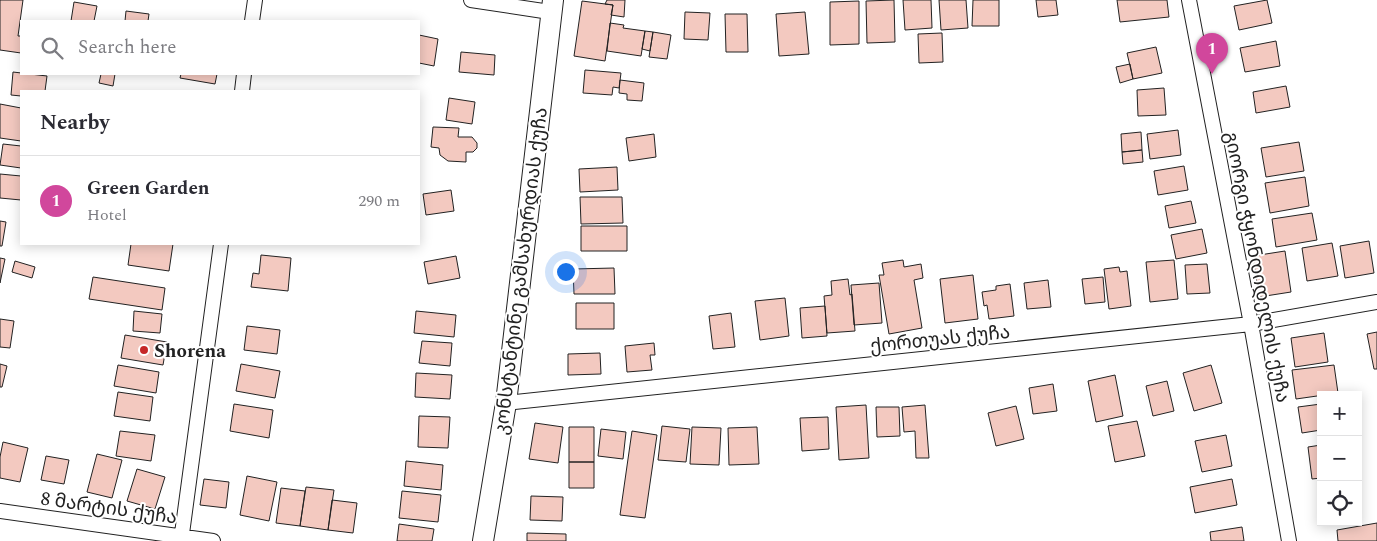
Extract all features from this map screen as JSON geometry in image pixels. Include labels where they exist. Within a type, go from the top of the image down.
[{"type":"main road","name":"კონსტანტინე გამსახურდიას ქუჩა","points":[[483,541],[506,403],[552,6]]},
{"type":"street","points":[[252,20],[254,0]]},
{"type":"street","points":[[471,0],[552,6]]},
{"type":"street","name":"გიორგი ჭყონდიდელის ქუჩა","points":[[1189,0],[1289,541]]},
{"type":"street","points":[[242,90],[244,75]]},
{"type":"street","points":[[181,539],[221,245]]},
{"type":"street","name":"ქორთუას ქუჩა","points":[[506,403],[1250,324],[1377,302]]},
{"type":"street","name":"8 მარტის ქუჩა","points":[[0,511],[181,539],[213,541]]},
{"type":"building","points":[[0,0],[23,0],[18,36],[20,36],[20,53],[0,50]]},
{"type":"building","points":[[607,0],[625,0],[624,17],[611,15],[613,5],[605,4]]},
{"type":"building","points":[[894,0],[895,42],[867,43],[866,1]]},
{"type":"building","points":[[903,0],[931,0],[932,28],[905,30]]},
{"type":"building","points":[[939,0],[966,0],[968,28],[941,30]]},
{"type":"building","points":[[973,0],[999,0],[999,26],[972,26]]},
{"type":"building","points":[[1036,0],[1056,0],[1058,15],[1038,17]]},
{"type":"building","points":[[1117,0],[1167,0],[1169,17],[1120,22]]},
{"type":"building","points":[[1267,0],[1272,23],[1239,30],[1234,6]]},
{"type":"building","points":[[582,1],[613,5],[605,61],[574,56]]},
{"type":"building","points":[[859,1],[859,44],[830,45],[830,2]]},
{"type":"building","points":[[74,2],[97,6],[94,20],[71,20]]},
{"type":"building","points":[[126,11],[149,14],[148,20],[125,20]]},
{"type":"building","points":[[685,12],[710,13],[708,40],[684,39]]},
{"type":"building","points":[[805,12],[809,54],[779,56],[776,14]]},
{"type":"building","points":[[725,14],[747,14],[748,52],[726,52]]},
{"type":"building","points":[[610,23],[624,25],[623,28],[645,31],[641,56],[607,51]]},
{"type":"building","points":[[645,31],[653,32],[650,51],[642,49]]},
{"type":"building","points":[[653,32],[671,35],[667,59],[649,57]]},
{"type":"building","points":[[942,33],[943,62],[919,63],[918,34]]},
{"type":"building","points":[[420,35],[438,39],[434,66],[420,63]]},
{"type":"building","points":[[1276,41],[1280,66],[1245,72],[1240,48]]},
{"type":"building","points":[[1156,47],[1162,73],[1133,79],[1127,53]]},
{"type":"building","points":[[461,52],[495,55],[494,75],[459,72]]},
{"type":"building","points":[[1130,64],[1133,79],[1120,83],[1116,67]]},
{"type":"building","points":[[585,70],[621,73],[619,88],[613,87],[612,95],[583,93]]},
{"type":"building","points":[[13,72],[20,73],[20,75],[47,76],[45,90],[20,90],[20,96],[11,95]]},
{"type":"building","points":[[101,75],[115,75],[113,86],[99,83]]},
{"type":"building","points":[[181,75],[217,75],[215,84],[180,78]]},
{"type":"building","points":[[620,80],[644,83],[642,101],[627,100],[627,94],[619,93]]},
{"type":"building","points":[[1286,86],[1290,107],[1256,113],[1253,92]]},
{"type":"building","points":[[1164,88],[1166,115],[1138,116],[1137,90]]},
{"type":"building","points":[[449,98],[475,102],[472,124],[446,120]]},
{"type":"building","points":[[0,104],[20,108],[20,141],[0,138]]},
{"type":"building","points":[[433,127],[459,128],[458,137],[472,137],[477,143],[477,148],[473,152],[466,152],[466,162],[448,161],[440,155],[439,148],[431,147]]},
{"type":"building","points":[[1178,130],[1181,155],[1150,159],[1147,134]]},
{"type":"building","points":[[1141,132],[1142,150],[1122,152],[1121,134]]},
{"type":"building","points":[[654,134],[656,157],[629,161],[626,138]]},
{"type":"building","points":[[1299,142],[1304,171],[1266,177],[1261,148]]},
{"type":"building","points":[[3,144],[20,146],[20,168],[0,165]]},
{"type":"building","points":[[1142,150],[1143,162],[1123,164],[1122,152]]},
{"type":"building","points":[[1184,166],[1188,190],[1158,195],[1154,171]]},
{"type":"building","points":[[617,167],[618,190],[580,192],[579,169]]},
{"type":"building","points":[[0,174],[20,176],[20,200],[0,198]]},
{"type":"building","points":[[1305,177],[1309,206],[1270,213],[1265,183]]},
{"type":"building","points":[[451,190],[454,211],[426,215],[423,194]]},
{"type":"building","points":[[580,197],[622,197],[623,223],[581,224]]},
{"type":"building","points":[[1191,201],[1196,223],[1169,228],[1165,206]]},
{"type":"building","points":[[1312,213],[1317,240],[1276,247],[1272,219]]},
{"type":"building","points":[[0,221],[6,222],[2,246],[0,246]]},
{"type":"building","points":[[581,226],[627,226],[627,251],[581,251]]},
{"type":"building","points":[[1202,229],[1207,253],[1176,259],[1171,235]]},
{"type":"building","points":[[1369,241],[1374,273],[1345,278],[1340,246]]},
{"type":"building","points":[[1332,243],[1338,276],[1307,281],[1302,248]]},
{"type":"building","points":[[131,245],[173,245],[169,271],[128,265]]},
{"type":"building","points":[[1285,251],[1291,292],[1259,297],[1253,256]]},
{"type":"building","points":[[261,255],[291,258],[288,291],[251,287],[253,273],[259,274]]},
{"type":"building","points":[[456,256],[460,278],[428,284],[424,262]]},
{"type":"building","points":[[0,258],[5,259],[0,283]]},
{"type":"building","points":[[903,260],[904,267],[921,264],[923,278],[914,280],[922,328],[889,334],[879,275],[884,275],[882,263]]},
{"type":"building","points":[[1174,260],[1178,299],[1150,302],[1146,262]]},
{"type":"building","points":[[15,261],[35,267],[32,278],[12,272]]},
{"type":"building","points":[[1207,264],[1210,293],[1187,294],[1185,265]]},
{"type":"building","points":[[1119,267],[1120,272],[1127,271],[1131,306],[1109,309],[1104,269]]},
{"type":"building","points":[[614,268],[615,294],[574,294],[573,269]]},
{"type":"building","points":[[973,275],[978,319],[945,323],[940,279]]},
{"type":"building","points":[[93,277],[165,288],[162,310],[89,299]]},
{"type":"building","points":[[1103,277],[1105,302],[1085,304],[1082,279]]},
{"type":"building","points":[[848,279],[850,295],[852,294],[855,331],[827,333],[824,296],[832,295],[831,281]]},
{"type":"building","points":[[1048,280],[1051,307],[1027,309],[1024,283]]},
{"type":"building","points":[[879,283],[882,323],[854,325],[851,285]]},
{"type":"building","points":[[1010,284],[1014,316],[989,319],[987,305],[984,306],[982,292],[996,290],[996,286]]},
{"type":"building","points":[[785,298],[789,336],[760,340],[755,301]]},
{"type":"building","points":[[576,303],[614,303],[614,329],[576,329]]},
{"type":"building","points":[[825,306],[827,336],[802,338],[800,308]]},
{"type":"building","points":[[134,311],[162,314],[160,333],[133,331]]},
{"type":"building","points":[[416,311],[456,315],[454,337],[414,333]]},
{"type":"building","points":[[731,313],[735,347],[713,349],[709,316]]},
{"type":"building","points":[[0,319],[14,321],[10,348],[0,347]]},
{"type":"building","points":[[247,326],[280,330],[277,354],[244,350]]},
{"type":"building","points":[[1377,332],[1377,369],[1374,369],[1367,334]]},
{"type":"building","points":[[1324,333],[1328,362],[1295,367],[1291,338]]},
{"type":"building","name":"Shorena","points":[[125,335],[167,342],[163,365],[121,358]]},
{"type":"building","points":[[422,341],[452,343],[450,366],[419,363]]},
{"type":"building","points":[[654,343],[655,355],[650,355],[652,370],[627,372],[625,346]]},
{"type":"building","points":[[600,353],[601,374],[568,375],[568,354]]},
{"type":"building","points":[[0,364],[7,366],[2,387],[0,387]]},
{"type":"building","points":[[241,364],[280,371],[275,398],[236,391]]},
{"type":"building","points":[[118,365],[159,372],[156,393],[114,386]]},
{"type":"building","points":[[1211,365],[1222,403],[1194,411],[1183,373]]},
{"type":"building","points":[[1334,365],[1338,391],[1317,391],[1317,396],[1296,399],[1292,370]]},
{"type":"building","points":[[416,373],[452,375],[450,399],[415,397]]},
{"type":"building","points":[[1115,375],[1123,416],[1096,422],[1088,381]]},
{"type":"building","points":[[1167,381],[1174,411],[1153,416],[1146,386]]},
{"type":"building","points":[[1053,384],[1057,411],[1033,414],[1029,388]]},
{"type":"building","points":[[118,392],[153,397],[150,421],[114,416]]},
{"type":"building","points":[[234,404],[273,410],[269,438],[230,431]]},
{"type":"building","points":[[866,405],[869,458],[839,460],[836,407]]},
{"type":"building","points":[[925,405],[929,458],[916,458],[915,431],[904,432],[902,407]]},
{"type":"building","points":[[1317,405],[1317,431],[1302,433],[1298,407]]},
{"type":"building","points":[[1016,406],[1024,439],[996,446],[988,413]]},
{"type":"building","points":[[876,407],[899,407],[900,436],[877,437]]},
{"type":"building","points":[[419,416],[450,417],[448,448],[418,447]]},
{"type":"building","points":[[828,417],[829,449],[802,451],[800,418]]},
{"type":"building","points":[[1137,421],[1145,456],[1115,462],[1108,426]]},
{"type":"building","points":[[535,423],[563,427],[558,463],[529,459]]},
{"type":"building","points":[[662,426],[690,429],[686,462],[658,460]]},
{"type":"building","points":[[569,427],[594,427],[594,462],[569,462]]},
{"type":"building","points":[[692,427],[721,428],[719,465],[690,464]]},
{"type":"building","points":[[757,427],[759,464],[729,465],[728,428]]},
{"type":"building","points":[[601,429],[626,432],[623,459],[598,456]]},
{"type":"building","points":[[120,431],[155,435],[151,461],[116,456]]},
{"type":"building","points":[[632,431],[657,435],[645,518],[620,515]]},
{"type":"building","points":[[1226,435],[1232,466],[1202,472],[1195,441]]},
{"type":"building","points":[[3,442],[28,448],[20,482],[0,478],[0,457]]},
{"type":"building","points":[[1317,446],[1317,478],[1312,479],[1308,447]]},
{"type":"building","points":[[97,454],[122,460],[112,498],[87,492]]},
{"type":"building","points":[[46,456],[69,460],[64,484],[41,480]]},
{"type":"building","points":[[406,461],[443,465],[441,490],[404,486]]},
{"type":"building","points":[[569,462],[594,462],[594,488],[569,488]]},
{"type":"building","points":[[137,469],[165,477],[155,509],[127,501]]},
{"type":"building","points":[[247,476],[277,482],[269,521],[240,515]]},
{"type":"building","points":[[204,479],[229,482],[226,508],[200,505]]},
{"type":"building","points":[[1232,479],[1237,505],[1195,513],[1190,487]]},
{"type":"building","points":[[306,487],[334,490],[328,530],[300,526]]},
{"type":"building","points":[[281,488],[305,491],[300,526],[276,523]]},
{"type":"building","points":[[402,491],[441,495],[438,522],[399,518]]},
{"type":"building","points":[[531,496],[563,497],[562,521],[530,520]]},
{"type":"building","points":[[332,500],[357,503],[353,533],[328,530]]},
{"type":"building","points":[[1377,523],[1377,541],[1338,541],[1337,530]]},
{"type":"building","points":[[399,524],[434,529],[432,541],[397,541]]},
{"type":"building","points":[[1242,527],[1244,541],[1211,541],[1210,532]]},
{"type":"building","points":[[527,533],[566,534],[566,541],[527,541]]},
{"type":"place","name":"Green Garden","points":[[1212,74]]},
{"type":"place","name":"Shorena","points":[[144,350]]}]
